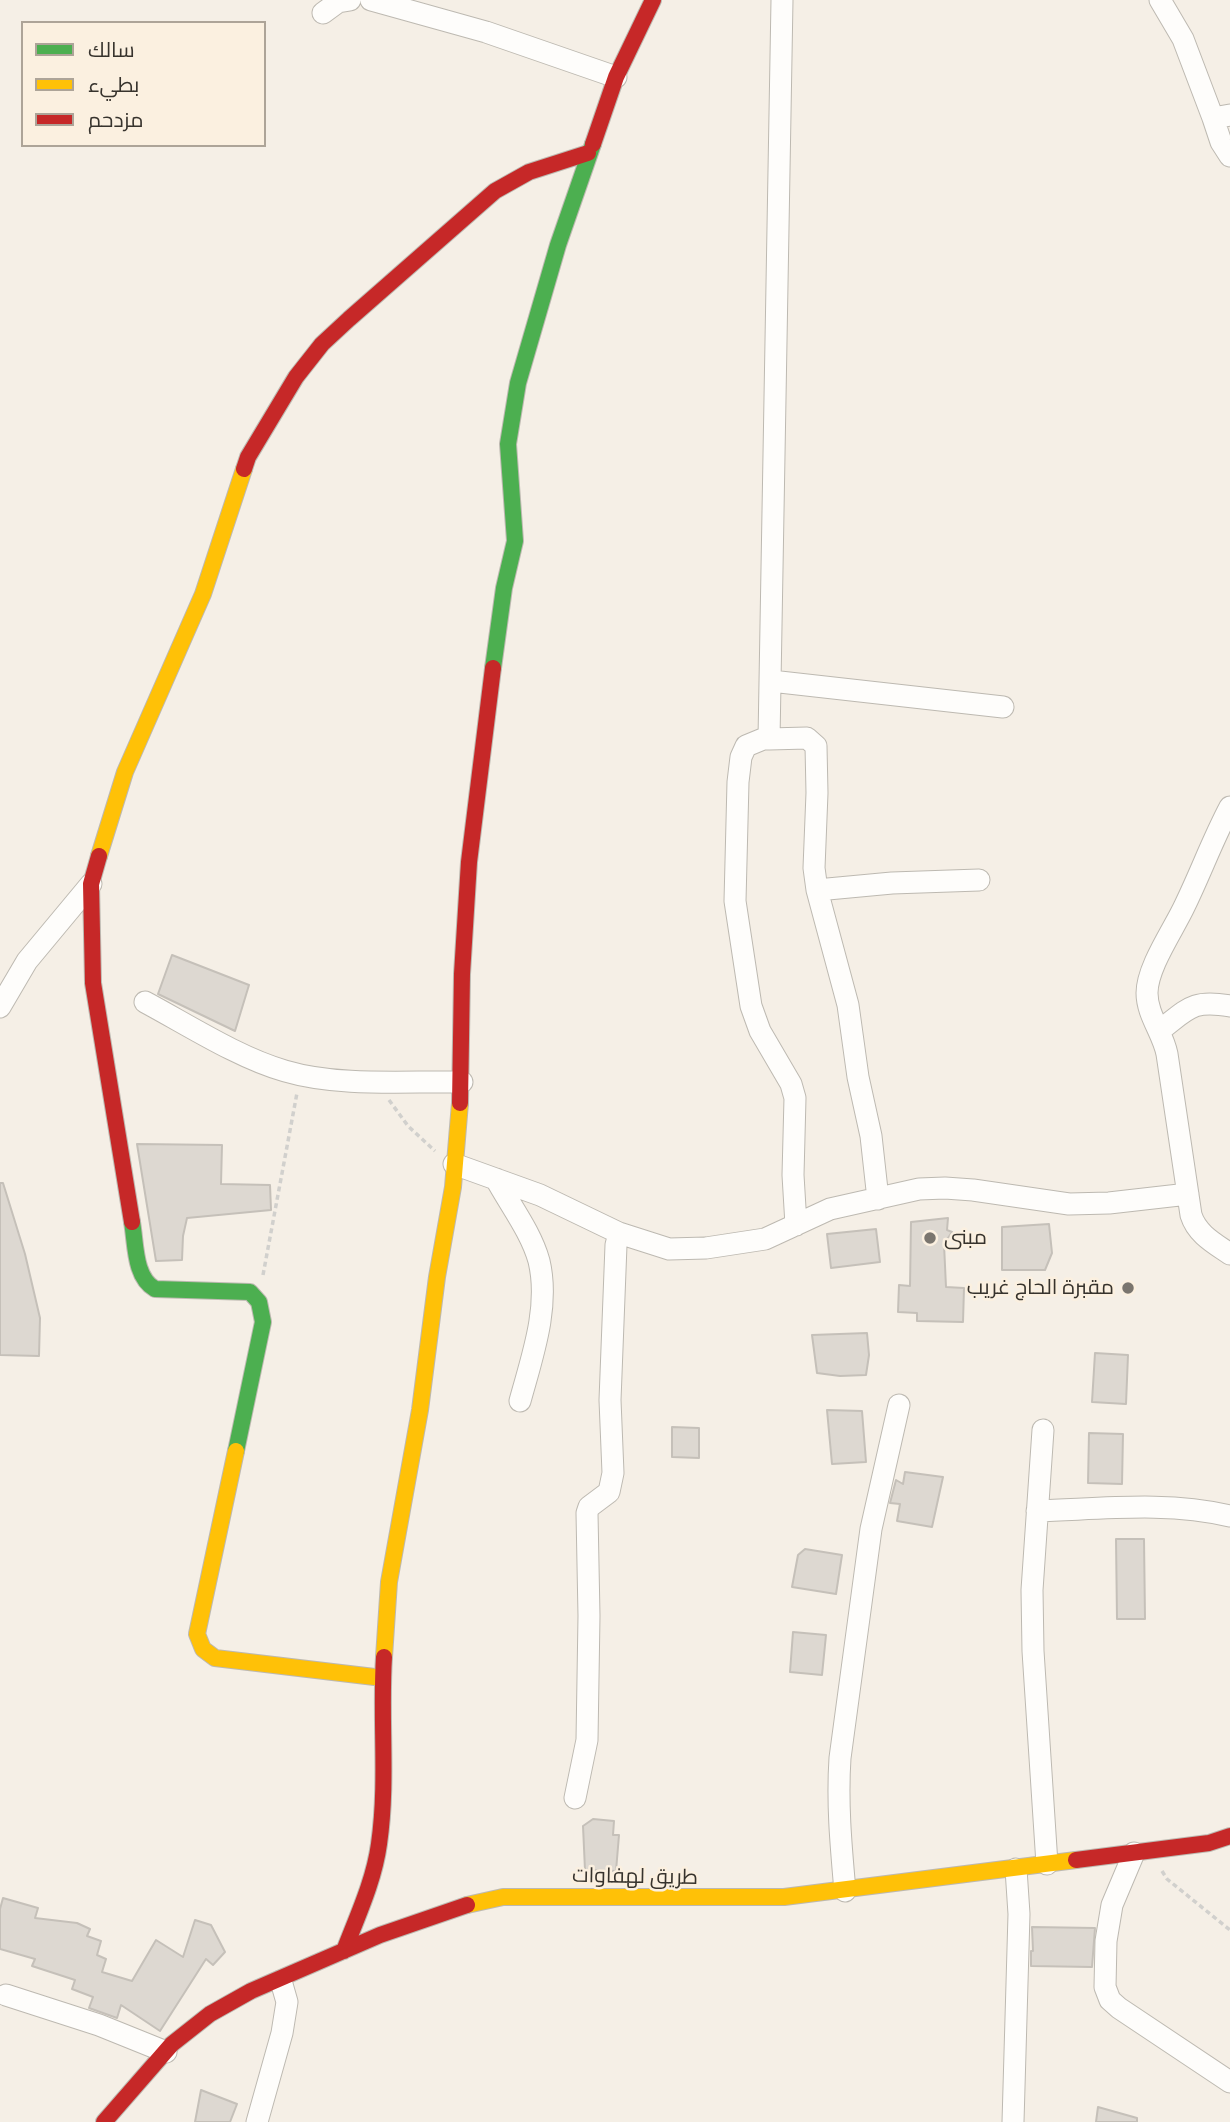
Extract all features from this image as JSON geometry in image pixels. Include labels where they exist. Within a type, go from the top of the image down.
[{"type":"street","points":[[323,13],[338,2],[350,0]]},
{"type":"street","points":[[371,0],[486,32],[616,78]]},
{"type":"street","points":[[344,1951],[368,1887],[379,1846],[383,1798],[383,1678],[393,1552],[420,1410],[437,1277],[453,1187],[462,1082],[462,974],[469,862],[492,672],[514,541],[508,444],[518,383],[588,153],[616,78],[653,0]]},
{"type":"street","points":[[769,739],[782,0]]},
{"type":"street","points":[[1160,0],[1222,116],[1221,142],[1230,156]]},
{"type":"street","points":[[383,1678],[215,1658],[204,1649],[197,1634],[263,1322],[259,1302],[250,1292],[155,1289],[146,1284],[141,1276],[93,983],[91,884],[125,772],[203,594],[248,457],[296,377],[322,344],[495,191],[529,172],[588,153]]},
{"type":"street","points":[[771,681],[1003,707]]},
{"type":"street","points":[[796,1225],[793,1175],[795,1098],[791,1084],[760,1031],[751,1006],[735,901],[741,757],[746,746],[763,739],[807,738],[816,746],[814,868],[817,890],[848,1005],[858,1077],[871,1136],[878,1199]]},
{"type":"street","points":[[1230,807],[1210,844],[1186,903],[1151,975],[1147,990],[1148,1003],[1167,1054],[1194,1225],[1230,1254]]},
{"type":"street","points":[[817,890],[892,883],[979,880]]},
{"type":"street","points":[[0,1007],[27,961],[91,884]]},
{"type":"street","points":[[145,1002],[250,1058],[284,1071],[323,1079],[462,1082]]},
{"type":"street","points":[[1159,1031],[1198,1003],[1230,1006]]},
{"type":"street","points":[[454,1164],[568,1206],[619,1233],[669,1249],[706,1248],[765,1238],[830,1209],[919,1189],[945,1188],[1069,1204],[1109,1203],[1188,1194]]},
{"type":"street","points":[[496,1179],[539,1262],[541,1308],[536,1341],[520,1401]]},
{"type":"street","points":[[575,1798],[587,1740],[587,1513],[589,1507],[609,1492],[612,1473],[610,1400],[616,1245],[619,1233]]},
{"type":"street","points":[[845,1891],[838,1816],[840,1758],[872,1529],[899,1405]]},
{"type":"street","points":[[1044,1430],[1032,1590],[1032,1639],[1047,1864]]},
{"type":"street","points":[[1037,1511],[1168,1506],[1230,1516]]},
{"type":"street","name":"طريق لهفاوات","points":[[104,2122],[166,2052],[210,2014],[251,1992],[344,1951],[456,1908],[503,1897],[757,1899],[845,1891],[1209,1843],[1230,1836]]},
{"type":"street","points":[[1142,1852],[1112,1905],[1105,1941],[1105,1987],[1110,2000],[1119,2008],[1230,2082]]},
{"type":"street","points":[[1013,2122],[1019,1914],[1016,1869]]},
{"type":"street","points":[[257,2122],[284,2023],[287,2002],[281,1981]]},
{"type":"street","points":[[6,1996],[99,2025],[166,2052]]},
{"type":"path","points":[[262,1280],[300,1074]]},
{"type":"path","points":[[383,1094],[422,1140],[454,1164]]},
{"type":"path","points":[[1142,1852],[1167,1879],[1230,1930]]},
{"type":"building","points":[[172,955],[249,985],[235,1031],[158,994]]},
{"type":"building","points":[[137,1144],[222,1145],[221,1184],[270,1185],[271,1210],[187,1218],[182,1260],[156,1261]]},
{"type":"building","points":[[0,1183],[3,1183],[25,1254],[40,1318],[39,1356],[0,1355]]},
{"type":"building","points":[[948,1218],[947,1230],[952,1232],[944,1244],[946,1287],[964,1288],[963,1322],[917,1321],[917,1313],[898,1312],[899,1285],[910,1286],[911,1222]]},
{"type":"building","points":[[1049,1224],[1052,1253],[1045,1270],[1002,1270],[1002,1227]]},
{"type":"building","points":[[876,1229],[880,1262],[831,1268],[827,1234]]},
{"type":"building","points":[[867,1333],[869,1355],[866,1375],[817,1373],[812,1335]]},
{"type":"building","points":[[1095,1353],[1128,1355],[1126,1404],[1092,1402]]},
{"type":"building","points":[[827,1410],[862,1411],[866,1462],[832,1464]]},
{"type":"building","points":[[672,1427],[699,1428],[699,1458],[672,1457]]},
{"type":"building","points":[[1089,1433],[1123,1434],[1122,1484],[1088,1483]]},
{"type":"building","points":[[905,1472],[943,1477],[932,1527],[897,1521],[900,1504],[890,1503],[896,1480],[903,1484]]},
{"type":"building","points":[[1116,1539],[1144,1539],[1145,1619],[1117,1619]]},
{"type":"building","points":[[805,1549],[842,1555],[836,1594],[792,1587],[798,1555]]},
{"type":"building","points":[[793,1632],[826,1635],[822,1675],[790,1672]]},
{"type":"building","points":[[593,1819],[614,1821],[613,1835],[619,1835],[616,1871],[585,1870],[583,1826]]},
{"type":"building","points":[[3,1898],[38,1908],[35,1918],[77,1923],[90,1929],[87,1936],[101,1941],[97,1955],[106,1959],[102,1972],[132,1981],[156,1940],[183,1957],[195,1920],[211,1925],[225,1952],[213,1965],[206,1959],[160,2031],[121,2005],[117,2018],[89,2008],[93,1997],[72,1989],[75,1980],[32,1966],[35,1959],[0,1949],[0,1909]]},
{"type":"building","points":[[1032,1927],[1095,1928],[1092,1967],[1031,1966]]},
{"type":"building","points":[[201,2090],[237,2104],[230,2122],[195,2122]]},
{"type":"building","points":[[1098,2107],[1137,2118],[1137,2122],[1096,2122]]},
{"type":"traffic: fast","points":[[493,668],[504,588],[515,541],[508,444],[518,383],[558,245],[593,144]]},
{"type":"traffic: fast","points":[[132,1222],[135,1250],[143,1277],[155,1289],[250,1292],[259,1302],[263,1322],[236,1451]]},
{"type":"traffic: slow","points":[[99,856],[125,772],[203,594],[244,469]]},
{"type":"traffic: slow","points":[[384,1657],[389,1582],[420,1410],[437,1277],[453,1187],[460,1103]]},
{"type":"traffic: slow","points":[[236,1451],[197,1634],[203,1649],[215,1658],[383,1678]]},
{"type":"traffic: slow","points":[[467,1905],[503,1897],[784,1897],[1076,1860]]},
{"type":"traffic: jam","points":[[593,144],[616,77],[653,0]]},
{"type":"traffic: jam","points":[[244,469],[248,457],[296,377],[322,344],[349,319],[495,191],[529,172],[588,153]]},
{"type":"traffic: jam","points":[[460,1103],[462,974],[469,862],[493,668]]},
{"type":"traffic: jam","points":[[99,856],[91,884],[93,983],[132,1222]]},
{"type":"traffic: jam","points":[[344,1951],[369,1885],[379,1844],[383,1797],[384,1657]]},
{"type":"traffic: jam","points":[[1076,1860],[1209,1843],[1230,1836]]},
{"type":"traffic: jam","points":[[104,2122],[172,2044],[210,2014],[251,1991],[380,1935],[467,1905]]},
{"type":"place","name":"مبنى","points":[[930,1238]]},
{"type":"place","name":"مقبرة الحاج غريب","points":[[1128,1288]]}]
